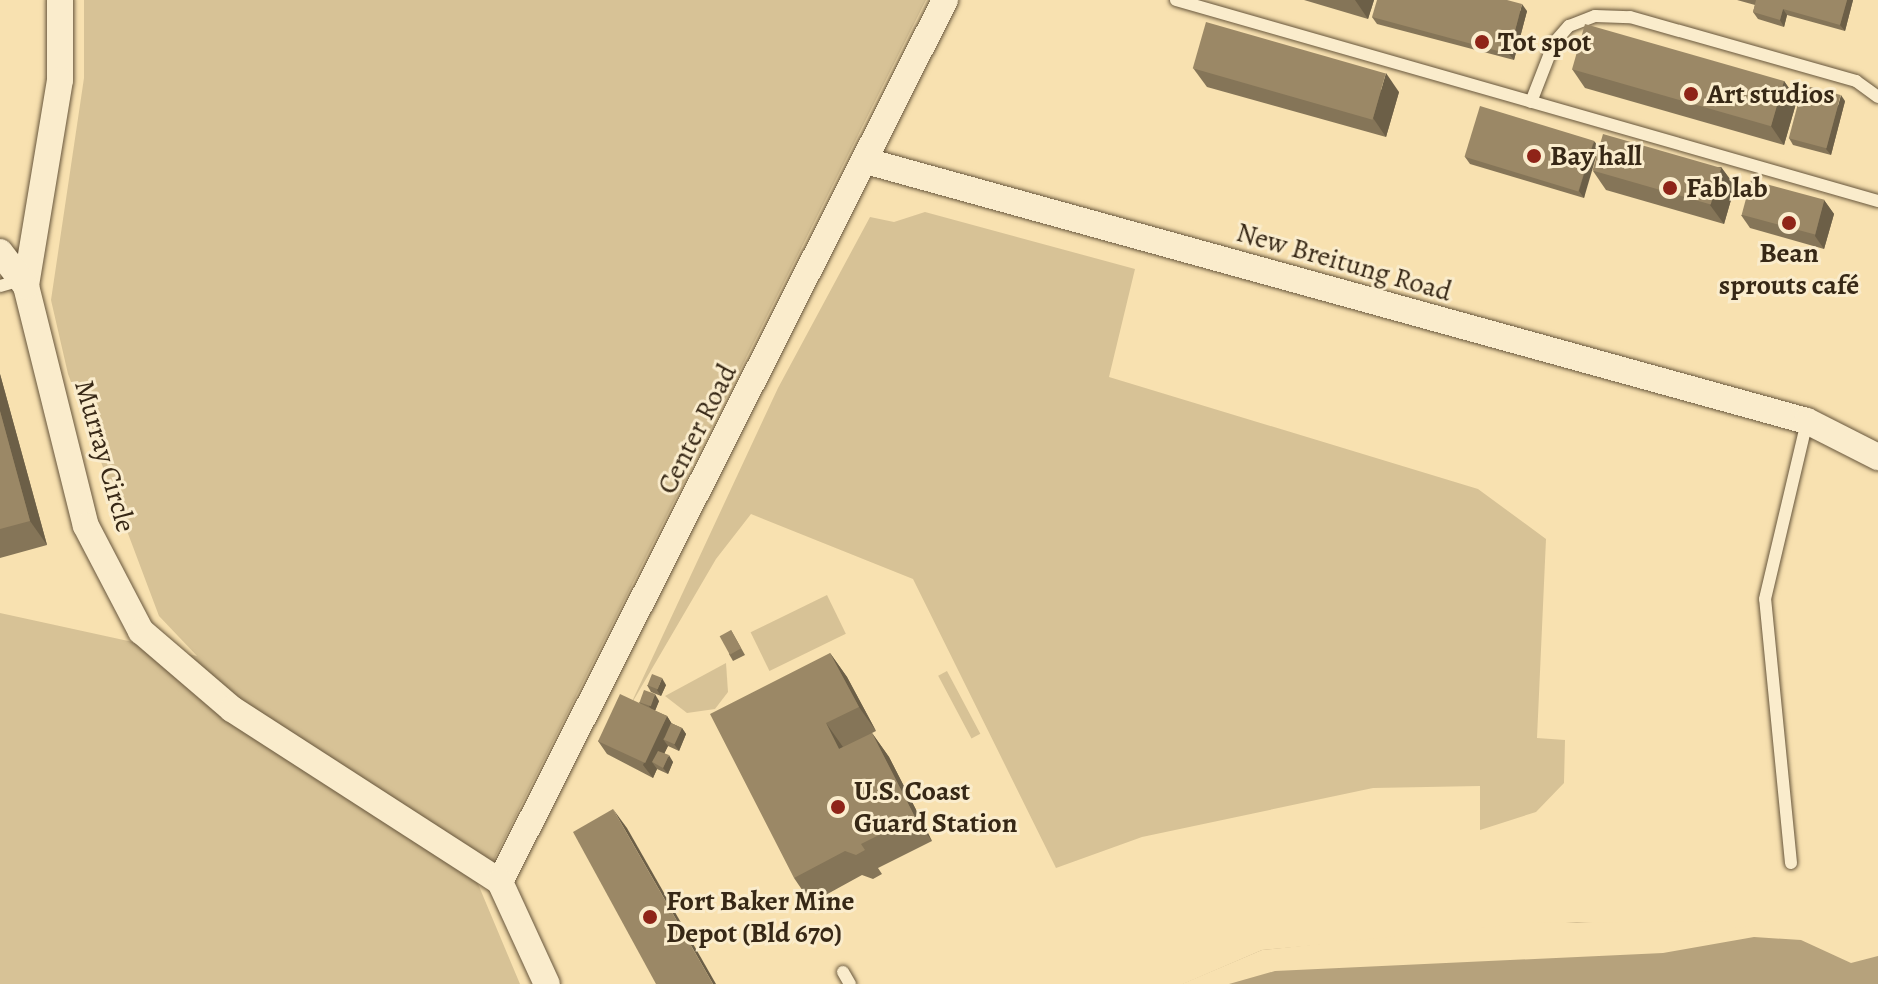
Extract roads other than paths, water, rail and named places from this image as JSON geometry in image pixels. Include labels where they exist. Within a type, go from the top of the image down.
[{"type":"street","name":"Murray Circle","points":[[60,0],[60,80],[16,284],[86,526],[141,631],[232,709],[500,882]]},
{"type":"street","name":"Center Road","points":[[500,882],[945,0]]},
{"type":"street","name":"New Breitung Road","points":[[866,161],[1807,421],[1878,457]]},
{"type":"street","points":[[0,252],[16,284]]},
{"type":"street","points":[[500,882],[547,984]]},
{"type":"lane","points":[[1176,0],[1878,201]]},
{"type":"lane","points":[[1531,102],[1554,43],[1569,26],[1595,16],[1630,17],[1856,81],[1878,97]]},
{"type":"lane","points":[[1791,863],[1765,599],[1807,421]]},
{"type":"place","name":"Tot spot","points":[[1482,42]]},
{"type":"place","name":"Art studios","points":[[1691,94]]},
{"type":"place","name":"Bay hall","points":[[1534,156]]},
{"type":"place","name":"Fab lab","points":[[1670,188]]},
{"type":"place","name":"Bean sprouts café","points":[[1789,223]]},
{"type":"place","name":"U.S. Coast Guard Station","points":[[838,807]]},
{"type":"place","name":"Fort Baker Mine Depot (Bld 670)","points":[[650,917]]}]
